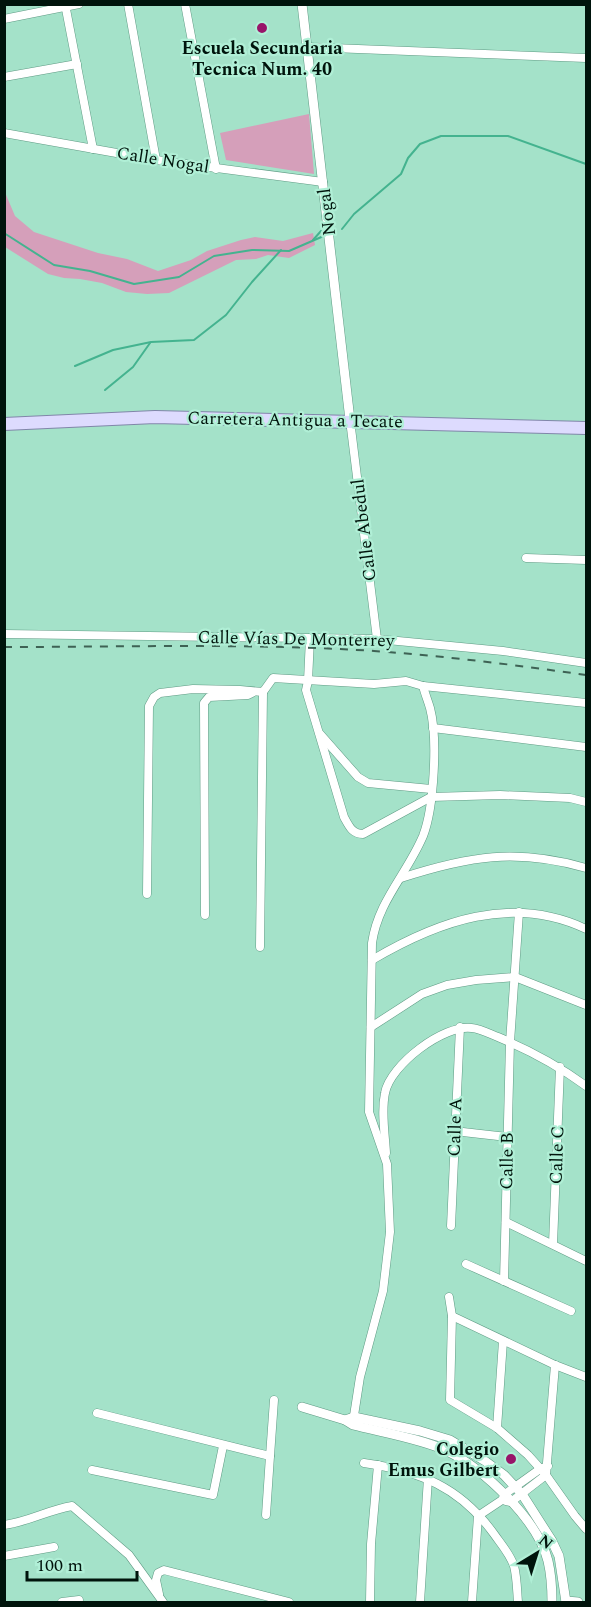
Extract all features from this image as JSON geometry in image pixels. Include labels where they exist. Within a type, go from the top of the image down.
[{"type":"main road","name":"Carretera Antigua a Tecate","points":[[4,424],[155,417],[350,420],[586,428]]},
{"type":"street","points":[[4,20],[79,4]]},
{"type":"street","points":[[128,4],[156,160]]},
{"type":"street","points":[[185,4],[216,169]]},
{"type":"street","name":"Nogal","points":[[302,5],[350,420]]},
{"type":"street","points":[[66,6],[93,149]]},
{"type":"street","points":[[307,47],[586,58]]},
{"type":"street","points":[[4,77],[77,64]]},
{"type":"street","name":"Calle Nogal","points":[[4,133],[156,160],[323,182]]},
{"type":"street","name":"Calle Abedul","points":[[350,420],[377,639]]},
{"type":"street","points":[[526,558],[586,560]]},
{"type":"street","name":"Calle Vías De Monterrey","points":[[4,634],[377,639],[503,651],[586,663]]},
{"type":"street","points":[[310,638],[306,690],[344,817],[351,830],[357,834],[363,834],[431,793]]},
{"type":"street","points":[[260,947],[263,692],[273,678],[374,684],[406,681],[423,687],[586,703]]},
{"type":"street","points":[[387,1164],[369,1112],[372,960],[375,924],[422,837],[428,819],[433,728],[423,687]]},
{"type":"street","points":[[147,894],[149,705],[160,693],[193,690],[263,692]]},
{"type":"street","points":[[205,915],[204,703],[209,697],[248,695],[253,692]]},
{"type":"street","points":[[433,728],[586,747]]},
{"type":"street","points":[[317,731],[358,777],[368,783],[431,793],[570,798],[586,802]]},
{"type":"street","points":[[401,878],[445,864],[496,856],[523,856],[586,868]]},
{"type":"street","points":[[372,960],[415,936],[468,918],[519,912],[555,917],[586,929]]},
{"type":"street","name":"Calle B","points":[[504,1281],[510,1042],[519,912]]},
{"type":"street","points":[[371,1027],[422,994],[447,985],[515,976],[586,1005]]},
{"type":"street","points":[[351,1421],[383,1291],[390,1232],[385,1092],[396,1073],[409,1058],[432,1041],[460,1027],[473,1028],[510,1042],[560,1067],[586,1086]]},
{"type":"street","name":"Calle A","points":[[451,1226],[460,1027]]},
{"type":"street","name":"Calle C","points":[[553,1244],[560,1067]]},
{"type":"street","points":[[454,1131],[507,1137]]},
{"type":"street","points":[[506,1222],[586,1261]]},
{"type":"street","points":[[466,1264],[571,1311]]},
{"type":"street","points":[[449,1297],[452,1317],[450,1400],[497,1428],[545,1470],[586,1529]]},
{"type":"street","points":[[452,1317],[586,1377]]},
{"type":"street","points":[[497,1428],[503,1341]]},
{"type":"street","points":[[478,1515],[506,1499],[522,1494],[545,1470],[555,1365]]},
{"type":"street","points":[[266,1515],[274,1400]]},
{"type":"street","points":[[302,1407],[435,1446],[472,1467],[506,1499],[542,1544],[548,1560],[552,1602]]},
{"type":"street","points":[[97,1413],[270,1456]]},
{"type":"street","points":[[351,1421],[420,1431],[450,1440],[485,1461],[516,1486],[522,1494],[559,1556],[566,1602],[579,1602]]},
{"type":"street","points":[[92,1470],[213,1495],[223,1446]]},
{"type":"street","points":[[364,1463],[412,1472],[456,1494],[491,1530],[513,1562],[518,1602]]},
{"type":"street","points":[[370,1602],[371,1544],[378,1465]]},
{"type":"street","points":[[506,1499],[516,1486],[545,1470]]},
{"type":"street","points":[[420,1602],[428,1478]]},
{"type":"street","points":[[4,1525],[20,1523],[54,1509],[72,1506],[129,1555],[161,1600]]},
{"type":"street","points":[[472,1602],[478,1515]]},
{"type":"street","points":[[4,1556],[54,1547]]},
{"type":"street","points":[[161,1600],[156,1580],[158,1573],[164,1570],[289,1602]]},
{"type":"street","points":[[62,1602],[79,1600]]},
{"type":"shaded area","points":[[309,114],[314,174],[226,160],[220,133]]},
{"type":"shaded area","points":[[4,190],[15,216],[34,232],[98,253],[127,259],[158,271],[191,260],[207,251],[255,237],[283,241],[313,233],[315,245],[289,258],[268,255],[256,259],[236,260],[169,293],[126,292],[102,283],[48,274],[5,247]]},
{"type":"waterway","points":[[342,229],[354,214],[401,174],[408,158],[420,144],[441,136],[508,136],[586,164]]},
{"type":"waterway","points":[[313,240],[321,231]]},
{"type":"waterway","points":[[4,233],[54,265],[90,271],[134,284],[179,277],[214,256],[252,250],[289,251],[326,235]]},
{"type":"waterway","points":[[75,366],[113,350],[151,342],[194,340],[226,315],[281,250]]},
{"type":"waterway","points":[[105,390],[133,367],[150,343]]},
{"type":"railway","points":[[4,647],[235,646],[374,651],[454,658],[586,675]]},
{"type":"place","name":"Escuela Secundaria Tecnica Num. 40","points":[[262,28]]},
{"type":"place","name":"Colegio Emus Gilbert","points":[[511,1459]]}]
